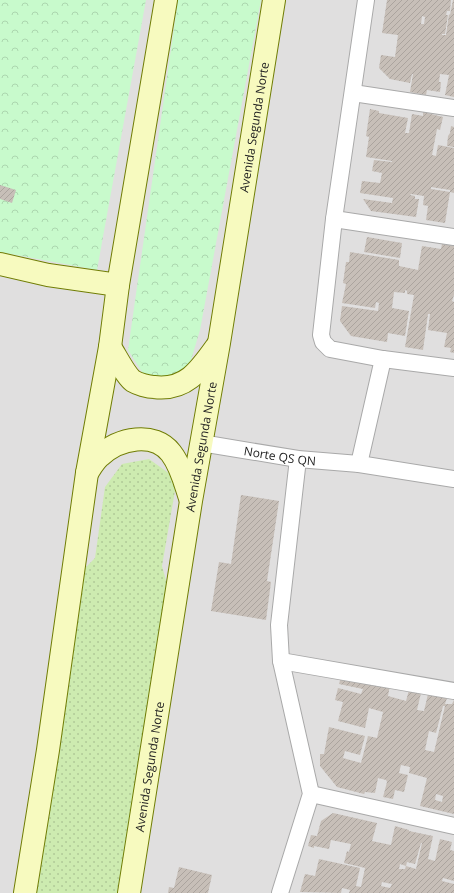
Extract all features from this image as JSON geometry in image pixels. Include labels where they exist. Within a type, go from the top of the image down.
[{"type":"main road","points":[[25,893],[48,750],[87,473],[110,348],[118,285],[166,0]]},
{"type":"main road","name":"Avenida Segunda Norte","points":[[129,893],[191,501],[219,343],[274,0]]},
{"type":"main road","points":[[0,264],[48,275],[118,285]]},
{"type":"main road","points":[[110,348],[133,380],[149,387],[164,388],[180,385],[195,374],[219,343]]},
{"type":"main road","points":[[87,473],[101,455],[116,445],[130,440],[146,439],[158,442],[171,452],[180,467],[191,501]]},
{"type":"street","points":[[366,0],[334,219],[321,335],[323,342],[330,349],[454,368]]},
{"type":"street","points":[[353,93],[454,108]]},
{"type":"street","points":[[334,219],[454,237]]},
{"type":"street","points":[[359,464],[383,358]]},
{"type":"street","name":"Norte QS QN","points":[[202,443],[298,459],[359,464],[454,479]]},
{"type":"street","points":[[280,893],[311,794],[281,661],[279,625],[298,459]]},
{"type":"street","points":[[281,661],[454,691]]},
{"type":"street","points":[[311,794],[454,826]]},
{"type":"shaded area","points":[[0,0],[454,0],[454,893],[0,893]]},
{"type":"green space","points":[[0,0],[146,0],[97,270],[0,252]]},
{"type":"green space","points":[[178,0],[261,0],[200,330],[188,370],[166,378],[144,375],[128,350]]},
{"type":"green space","points":[[149,459],[170,474],[176,485],[162,566],[167,584],[119,893],[32,893],[83,570],[95,558],[105,487],[122,464]]},
{"type":"building","points":[[387,0],[451,0],[450,11],[447,11],[446,15],[448,15],[445,34],[442,34],[446,35],[449,14],[450,15],[454,0],[454,97],[445,95],[449,75],[440,74],[440,92],[427,90],[426,95],[410,92],[413,74],[410,83],[390,79],[379,68],[381,55],[395,57],[398,35],[382,33]],"holes":[[[422,16],[425,17],[424,24],[421,24]]]},
{"type":"building","points":[[370,109],[379,111],[379,113],[408,118],[405,133],[409,133],[412,114],[423,116],[423,112],[443,117],[440,130],[437,129],[432,155],[436,156],[438,145],[454,148],[454,193],[450,192],[445,223],[426,220],[428,206],[423,205],[424,196],[410,195],[415,196],[415,199],[419,199],[416,217],[371,211],[363,199],[392,203],[393,198],[360,193],[362,181],[380,183],[382,173],[372,171],[374,160],[392,162],[366,157],[369,137],[366,136]],"holes":[[[431,187],[450,190],[450,192],[431,189]]]},
{"type":"building","points":[[451,126],[454,127],[454,147],[447,146]]},
{"type":"building","points":[[0,185],[16,190],[12,203],[0,199]]},
{"type":"building","points":[[367,237],[402,243],[400,258],[364,252]]},
{"type":"building","points":[[442,244],[454,246],[454,295],[452,301],[454,302],[454,353],[450,352],[451,348],[444,347],[447,333],[428,330],[430,314],[428,314],[423,350],[405,347],[414,295],[407,294],[407,291],[405,290],[405,293],[394,292],[392,308],[409,311],[405,336],[388,333],[387,342],[351,336],[340,321],[342,306],[378,311],[379,303],[376,302],[375,308],[342,303],[346,284],[343,283],[346,262],[349,262],[350,252],[399,260],[399,266],[418,270],[422,246],[441,249]]},
{"type":"building","points":[[241,495],[279,501],[267,581],[271,582],[266,620],[211,611],[219,562],[231,564]]},
{"type":"building","points":[[342,673],[390,685],[388,696],[406,701],[409,690],[421,693],[417,710],[424,711],[428,694],[447,698],[445,704],[452,704],[454,700],[454,814],[420,806],[427,778],[409,773],[410,767],[401,765],[399,773],[408,775],[404,792],[395,790],[393,799],[383,797],[387,782],[386,780],[378,778],[375,793],[365,792],[364,794],[337,787],[320,766],[320,754],[324,754],[329,727],[365,736],[360,755],[345,751],[343,758],[361,763],[368,736],[377,738],[383,712],[369,708],[365,728],[338,721],[343,702],[335,700],[338,688],[361,694],[363,689],[339,684]],"holes":[[[443,706],[445,706],[434,752],[425,750],[429,731],[436,733]],[[436,794],[443,796],[442,802],[435,800]]]},
{"type":"building","points":[[333,813],[377,823],[372,841],[391,845],[395,826],[409,831],[433,836],[428,859],[435,861],[440,839],[452,842],[450,850],[454,851],[454,881],[443,878],[442,881],[454,884],[454,893],[349,893],[350,890],[342,888],[341,893],[300,892],[305,874],[315,876],[319,859],[360,868],[356,886],[361,887],[365,868],[344,863],[347,851],[349,852],[351,844],[331,840],[329,849],[308,846],[311,835],[317,836],[321,821]],"holes":[[[422,843],[416,869],[406,866],[407,862],[415,864]],[[400,864],[406,866],[405,869],[399,869]],[[382,882],[392,884],[390,888],[381,886]]]},
{"type":"building","points":[[179,867],[212,875],[208,893],[168,893],[169,887],[174,888]]}]
